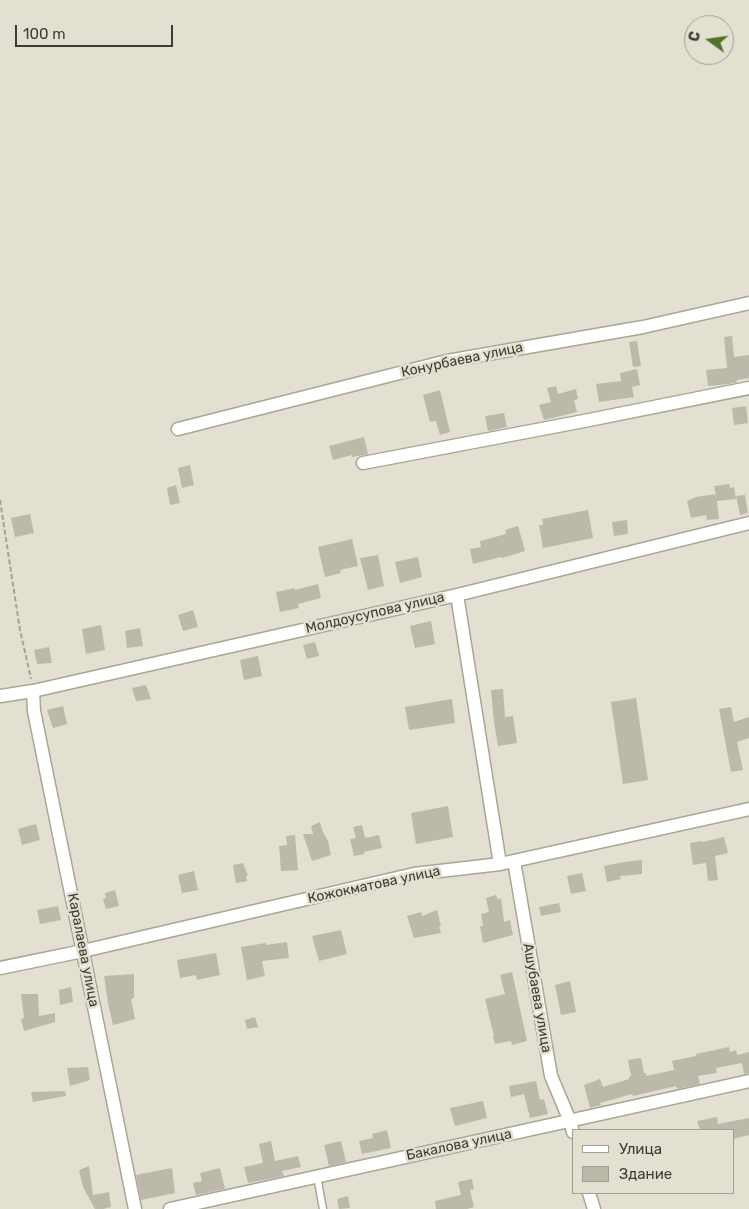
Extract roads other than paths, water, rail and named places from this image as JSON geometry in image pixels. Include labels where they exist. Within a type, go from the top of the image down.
[{"type":"street","name":"Конурбаева улица","points":[[178,429],[447,360],[642,327],[749,303]]},
{"type":"street","points":[[363,463],[749,388]]},
{"type":"street","name":"Молдоусупова улица","points":[[0,696],[33,691],[457,595],[749,523]]},
{"type":"street","points":[[457,595],[500,864]]},
{"type":"street","name":"Каралаева улица","points":[[33,691],[34,711],[135,1209]]},
{"type":"street","name":"Кожокматова улица","points":[[0,968],[83,951],[414,874],[500,864],[749,809]]},
{"type":"street","name":"Ашубаева улица","points":[[514,861],[550,1076],[571,1126]]},
{"type":"street","name":"Бакалова улица","points":[[170,1209],[317,1176],[571,1126],[749,1081]]},
{"type":"street","points":[[589,1194],[594,1209]]},
{"type":"lane","points":[[317,1176],[323,1209]]}]
